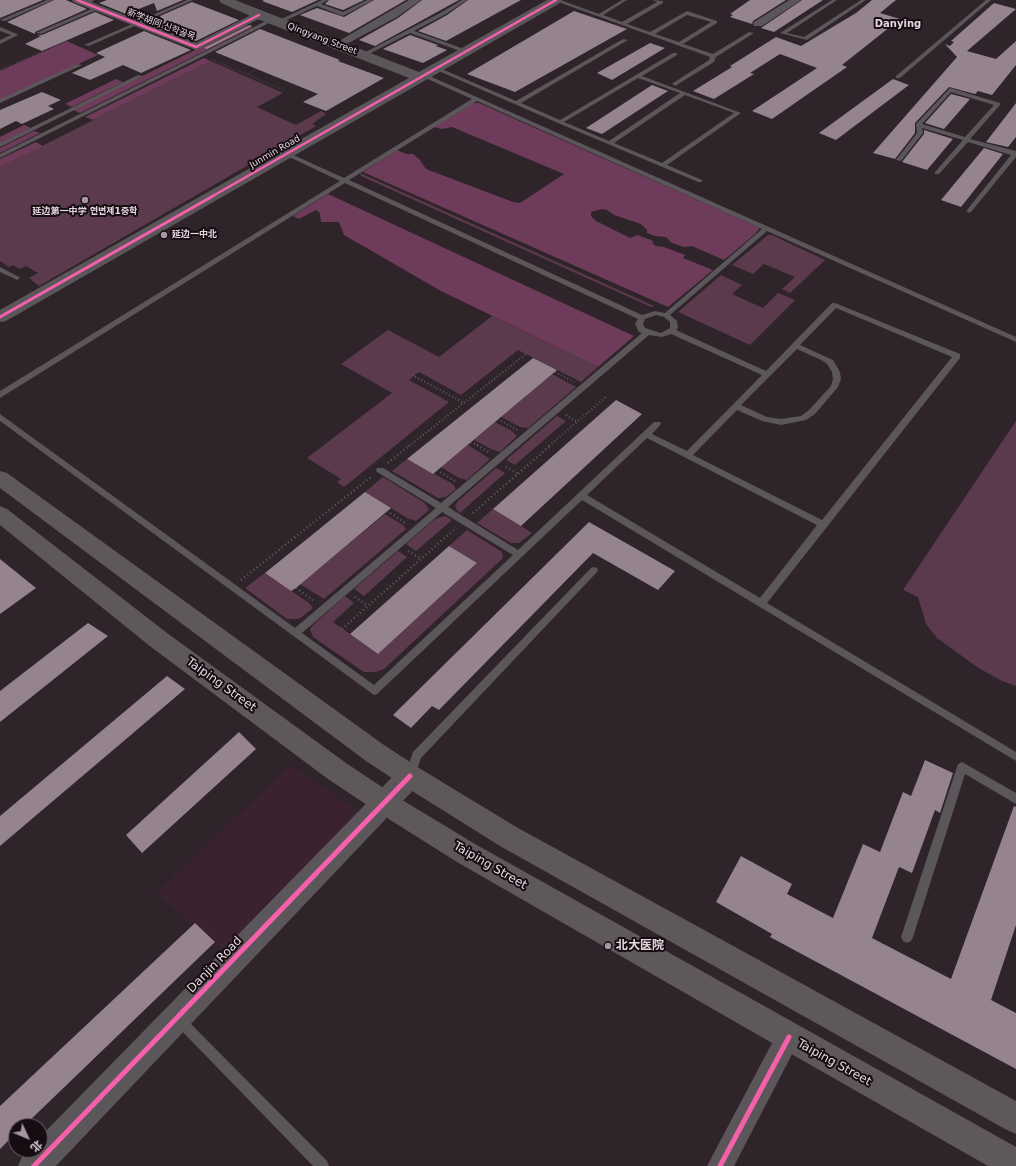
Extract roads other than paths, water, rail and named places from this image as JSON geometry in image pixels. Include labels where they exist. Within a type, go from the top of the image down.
[{"type":"main road","points":[[0,478],[369,749],[410,776],[510,837],[1016,1118]]},
{"type":"main road","name":"Taiping Street","points":[[0,514],[159,640],[337,771],[385,803],[466,853],[1016,1164]]},
{"type":"street","name":"Qingyang Street","points":[[225,0],[259,15],[421,76]]},
{"type":"street","points":[[240,6],[254,0]]},
{"type":"street","points":[[337,45],[393,15],[416,0]]},
{"type":"street","name":"Junmin Road","points":[[0,316],[287,154],[555,0]]},
{"type":"street","points":[[758,24],[796,0]]},
{"type":"street","name":"新学胡同 신학골목","points":[[88,3],[196,47],[259,15]]},
{"type":"street","name":"Danjin Road","points":[[34,1166],[410,776]]},
{"type":"street","points":[[720,1166],[789,1037]]},
{"type":"lane","points":[[3,20],[51,0]]},
{"type":"lane","points":[[87,45],[191,0]]},
{"type":"lane","points":[[0,156],[202,55],[275,21],[326,0]]},
{"type":"lane","points":[[317,4],[343,14],[371,0]]},
{"type":"lane","points":[[363,55],[444,13],[465,0]]},
{"type":"lane","points":[[555,0],[713,56]]},
{"type":"lane","points":[[599,16],[625,0]]},
{"type":"lane","points":[[623,24],[661,2],[654,0]]},
{"type":"lane","points":[[835,0],[783,33],[805,39],[864,0]]},
{"type":"lane","points":[[898,77],[989,0]]},
{"type":"lane","points":[[39,34],[88,3]]},
{"type":"lane","points":[[650,34],[687,12],[715,22],[679,44]]},
{"type":"lane","points":[[0,29],[15,35],[0,42]]},
{"type":"lane","points":[[409,31],[465,51]]},
{"type":"lane","points":[[675,84],[712,61],[713,56],[751,33]]},
{"type":"lane","points":[[517,103],[626,40]]},
{"type":"lane","points":[[560,122],[675,54]]},
{"type":"lane","points":[[0,101],[77,66]]},
{"type":"lane","points":[[435,68],[700,181]]},
{"type":"lane","points":[[0,145],[140,76]]},
{"type":"lane","points":[[421,76],[476,98],[1016,340]]},
{"type":"lane","points":[[638,76],[738,112],[663,166]]},
{"type":"lane","points":[[918,125],[950,90],[998,104],[937,173]]},
{"type":"lane","points":[[610,143],[684,93]]},
{"type":"lane","points":[[0,394],[476,98]]},
{"type":"lane","points":[[918,125],[1016,154],[969,211]]},
{"type":"lane","points":[[899,160],[920,133],[918,125]]},
{"type":"lane","points":[[287,154],[642,318]]},
{"type":"lane","points":[[1007,164],[1016,166]]},
{"type":"lane","points":[[666,315],[767,228]]},
{"type":"lane","points":[[0,269],[17,278]]},
{"type":"lane","points":[[688,455],[834,305],[957,356],[762,603]]},
{"type":"lane","points":[[671,331],[674,328],[673,321],[666,315],[650,314],[642,318],[639,324],[640,327],[646,332],[657,335],[671,331],[766,374]]},
{"type":"lane","points":[[295,633],[646,332]]},
{"type":"lane","points":[[736,406],[765,419],[781,422],[803,418],[812,412],[834,387],[837,379],[836,372],[830,362],[824,358],[795,345]]},
{"type":"lane","points":[[0,417],[374,691],[657,424]]},
{"type":"lane","points":[[646,434],[823,524]]},
{"type":"lane","points":[[380,470],[518,554]]},
{"type":"lane","points":[[581,495],[1016,757]]},
{"type":"lane","points":[[410,776],[417,755],[594,570]]},
{"type":"lane","points":[[907,937],[962,767],[1016,799]]},
{"type":"lane","points":[[177,1018],[322,1166]]},
{"type":"place","name":"延边第一中学 연변제1중학","points":[[85,200]]},
{"type":"place","name":"延边一中北","points":[[164,235]]},
{"type":"place","name":"北大医院","points":[[608,946]]},
{"type":"district","name":"Danying","points":[[898,24]]}]
